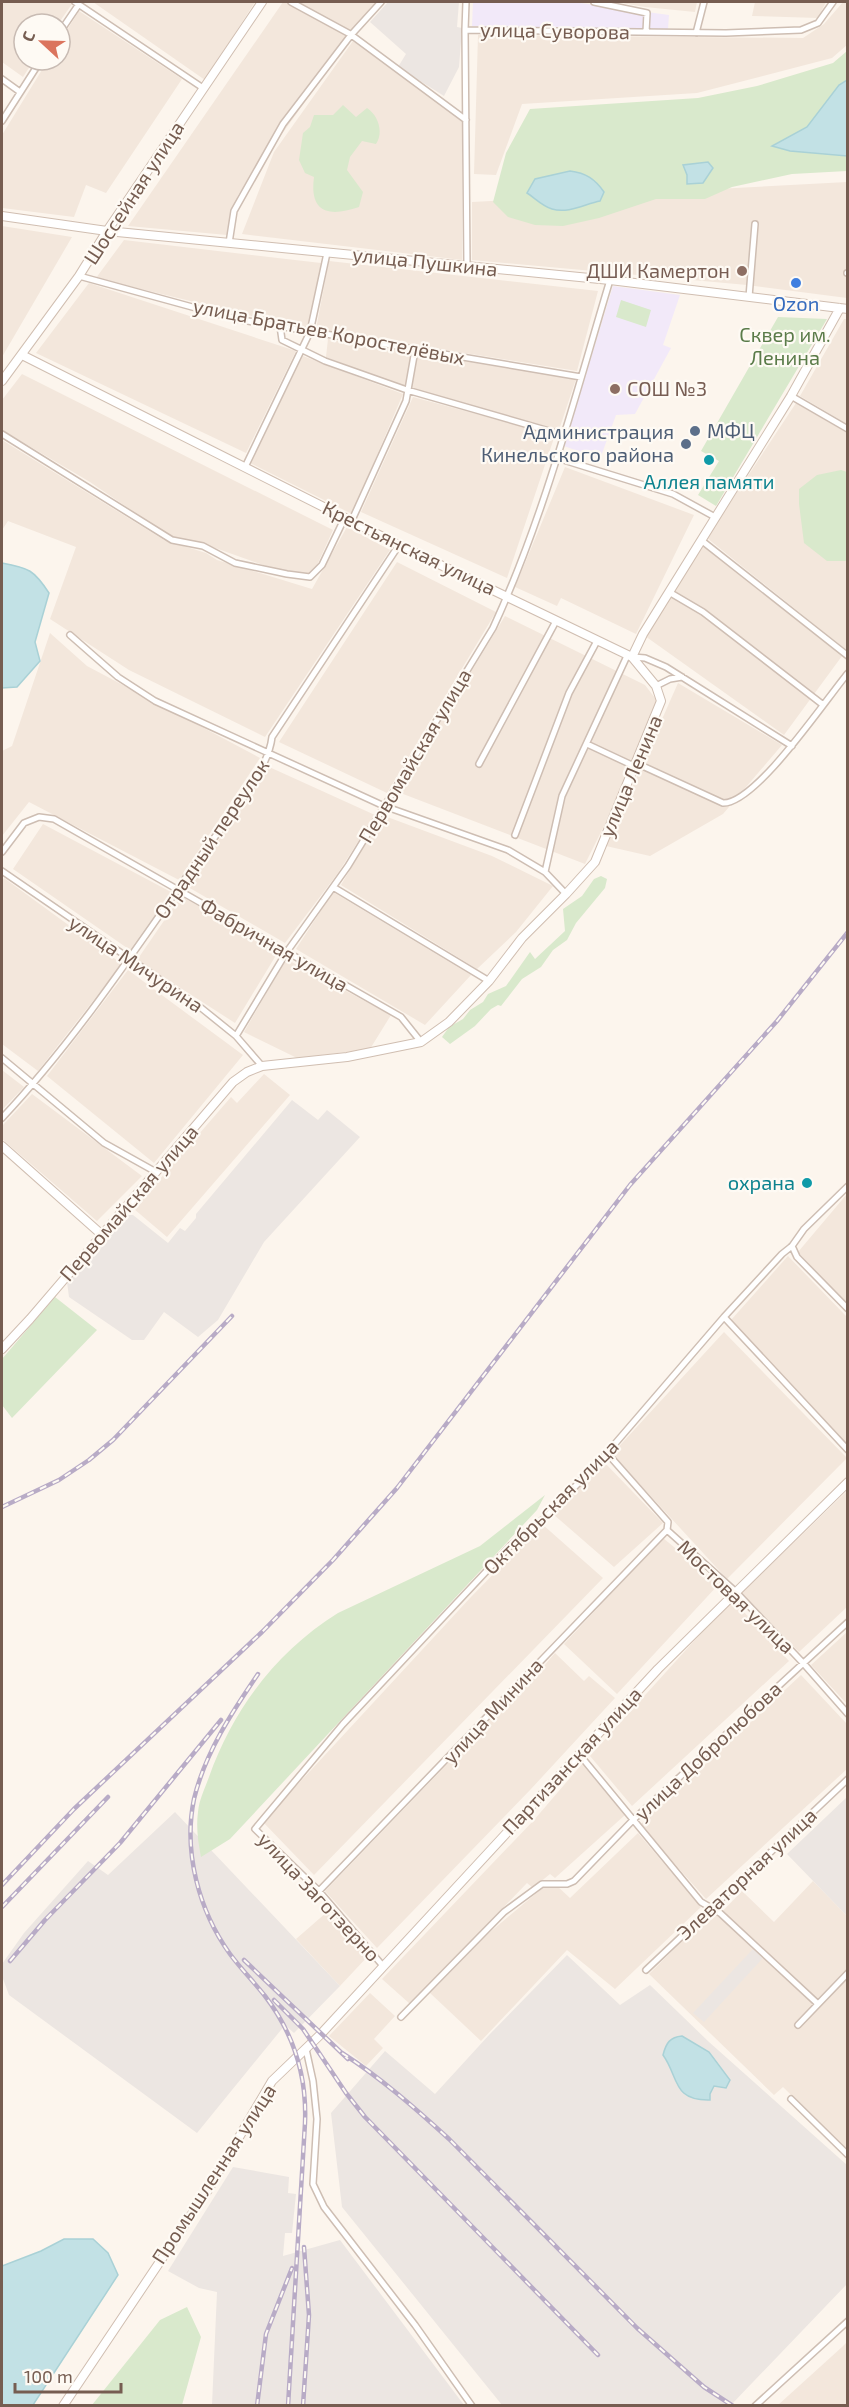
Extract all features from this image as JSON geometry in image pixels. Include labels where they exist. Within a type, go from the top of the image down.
[{"type":"street","name":"Шоссейная улица","points":[[2,381],[79,276],[261,2]]},
{"type":"street","points":[[291,2],[351,35],[466,120]]},
{"type":"street","points":[[229,243],[234,211],[283,124],[351,35],[381,2]]},
{"type":"street","points":[[466,2],[467,267]]},
{"type":"street","name":"улица Суворова","points":[[594,2],[647,13],[646,32]]},
{"type":"street","points":[[696,33],[704,2]]},
{"type":"street","name":"улица Суворова","points":[[465,30],[696,33],[807,29],[824,17],[833,2]]},
{"type":"street","points":[[77,3],[203,88]]},
{"type":"street","points":[[2,121],[33,72]]},
{"type":"street","points":[[2,79],[20,92]]},
{"type":"street","name":"улица Пушкина","points":[[2,216],[107,231],[610,280],[844,309]]},
{"type":"street","points":[[749,297],[756,224]]},
{"type":"street","points":[[244,467],[310,332],[327,253]]},
{"type":"street","name":"улица Братьев Коростелёвых","points":[[79,276],[236,319],[581,377]]},
{"type":"street","name":"Первомайская улица","points":[[236,1036],[286,953],[333,887],[493,628],[508,597],[557,458],[610,280]]},
{"type":"street","points":[[545,872],[562,796],[629,657],[844,309]]},
{"type":"street","points":[[280,326],[282,340],[325,361],[407,390],[563,435]]},
{"type":"street","points":[[2,434],[172,540],[203,546],[235,563],[310,577],[322,565],[349,518],[406,401],[415,350]]},
{"type":"street","name":"Крестьянская улица","points":[[22,355],[399,545],[629,657],[655,662],[683,677],[792,746]]},
{"type":"street","points":[[790,396],[848,429]]},
{"type":"street","points":[[557,458],[673,494],[715,517]]},
{"type":"street","points":[[701,540],[848,656]]},
{"type":"street","name":"Отрадный переулок","points":[[2,1118],[34,1083],[129,960],[270,753],[272,736],[399,545]]},
{"type":"street","points":[[669,592],[703,612],[822,704]]},
{"type":"street","points":[[479,764],[556,621]]},
{"type":"street","points":[[70,635],[118,677],[156,701],[384,806],[508,850],[545,872],[566,894]]},
{"type":"street","points":[[515,836],[568,693],[597,641]]},
{"type":"street","name":"улица Ленина","points":[[262,1066],[347,1057],[421,1042],[449,1022],[489,981],[522,938],[595,862],[660,706],[660,695],[656,686],[629,657]]},
{"type":"street","points":[[587,744],[723,803],[730,803],[758,782],[792,746],[848,673]]},
{"type":"street","points":[[656,686],[670,679],[683,677]]},
{"type":"street","name":"Фабричная улица","points":[[2,852],[24,823],[39,817],[54,819],[401,1017],[421,1042]]},
{"type":"street","name":"улица Мичурина","points":[[2,871],[200,1007],[236,1036],[262,1066]]},
{"type":"street","points":[[333,887],[489,981]]},
{"type":"street","points":[[2,1058],[104,1143],[156,1172]]},
{"type":"street","name":"Первомайская улица","points":[[2,1349],[233,1082],[247,1072],[262,1066]]},
{"type":"street","points":[[2,1146],[101,1234]]},
{"type":"street","name":"Октябрьская улица","points":[[255,1829],[343,1724],[511,1545],[547,1515],[608,1453],[724,1317],[792,1246],[804,1229],[848,1185]]},
{"type":"street","points":[[792,1246],[797,1257],[848,1309]]},
{"type":"street","points":[[724,1317],[848,1450]]},
{"type":"street","name":"Мостовая улица","points":[[608,1453],[668,1522],[667,1530],[735,1592],[848,1714]]},
{"type":"street","name":"Партизанская улица","points":[[306,2049],[658,1669],[848,1482]]},
{"type":"street","name":"улица Минина","points":[[319,1891],[667,1530]]},
{"type":"street","name":"улица Добролюбова","points":[[401,2017],[504,1912],[543,1884],[571,1883],[633,1820],[848,1622]]},
{"type":"street","points":[[579,1754],[701,1902],[720,1913],[818,2004]]},
{"type":"street","name":"Элеваторная улица","points":[[646,1970],[848,1779]]},
{"type":"street","name":"улица Заготзерно","points":[[255,1829],[319,1891],[383,1966]]},
{"type":"street","points":[[798,2025],[848,1973]]},
{"type":"street","points":[[306,2049],[317,2119],[313,2184],[324,2207],[415,2325],[472,2406]]},
{"type":"street","name":"Промышленная улица","points":[[63,2406],[208,2190],[272,2081],[306,2049]]},
{"type":"street","points":[[791,2099],[848,2155]]},
{"type":"street","points":[[755,2406],[848,2320]]},
{"type":"shaded area","points":[[2,2],[69,2],[72,4],[66,12],[12,12],[12,69],[2,62]]},
{"type":"shaded area","points":[[93,2],[255,2],[205,80]]},
{"type":"shaded area","points":[[283,2],[377,2],[238,195],[227,235],[128,226]]},
{"type":"shaded area","points":[[388,2],[459,2],[457,27],[462,28],[459,67],[444,96],[398,67],[406,54],[370,22]]},
{"type":"shaded area","points":[[473,2],[573,2],[669,15],[668,29],[472,26]]},
{"type":"shaded area","points":[[616,2],[697,2],[695,12]]},
{"type":"shaded area","points":[[755,2],[826,2],[818,18],[752,16]]},
{"type":"shaded area","points":[[843,2],[847,2],[847,45],[832,58],[697,93],[522,104],[496,175],[474,174],[478,35],[803,38],[824,24]]},
{"type":"shaded area","points":[[79,11],[182,79],[106,193],[86,185],[74,217],[2,208],[2,135],[41,72],[72,72],[72,22]]},
{"type":"shaded area","points":[[353,41],[462,120],[462,260],[242,234],[274,152]]},
{"type":"shaded area","points":[[16,72],[26,72],[23,77]]},
{"type":"shaded area","points":[[847,182],[847,298],[747,285],[472,260],[472,202]]},
{"type":"shaded area","points":[[2,226],[72,237],[2,357]]},
{"type":"shaded area","points":[[124,240],[321,263],[310,330],[96,278]]},
{"type":"shaded area","points":[[329,261],[598,291],[577,371],[316,329]]},
{"type":"shaded area","points":[[89,283],[296,351],[246,453],[36,353]]},
{"type":"shaded area","name":"СОШ №3","points":[[613,286],[680,295],[663,345],[671,348],[635,414],[616,415],[600,459],[564,446]]},
{"type":"shaded area","points":[[844,319],[848,319],[847,424],[800,396]]},
{"type":"shaded area","points":[[328,339],[576,379],[559,430],[405,387],[326,357]]},
{"type":"shaded area","points":[[303,356],[403,394],[352,514],[250,463]]},
{"type":"shaded area","points":[[22,374],[333,530],[313,574],[283,572],[204,544],[169,536],[90,482],[2,430],[2,400]]},
{"type":"shaded area","points":[[413,397],[555,435],[507,578],[361,512]]},
{"type":"shaded area","points":[[796,403],[847,433],[846,650],[707,538]]},
{"type":"shaded area","points":[[2,440],[164,540],[206,553],[217,560],[312,589],[347,527],[390,550],[265,737],[129,670],[50,619],[76,547],[8,521],[2,530]]},
{"type":"shaded area","points":[[565,467],[694,515],[636,634],[561,598],[557,606],[515,587]]},
{"type":"shaded area","points":[[702,545],[842,656],[784,735],[645,636]]},
{"type":"shaded area","points":[[397,562],[496,612],[387,793],[279,742]]},
{"type":"shaded area","points":[[505,616],[645,685],[658,702],[608,818],[585,864],[398,792]]},
{"type":"shaded area","points":[[50,633],[87,666],[260,758],[179,880],[29,802],[2,836],[2,751],[12,746]]},
{"type":"shaded area","points":[[678,683],[782,745],[723,814],[650,856],[606,846]]},
{"type":"shaded area","points":[[267,766],[375,815],[338,873],[285,943],[188,887]]},
{"type":"shaded area","points":[[382,815],[492,856],[553,886],[516,932],[477,969],[341,885]]},
{"type":"shaded area","points":[[43,824],[171,892],[130,950],[13,869]]},
{"type":"shaded area","points":[[4,878],[122,964],[38,1071],[2,1044],[2,881]]},
{"type":"shaded area","points":[[333,892],[471,975],[425,1025],[296,949]]},
{"type":"shaded area","points":[[181,896],[278,952],[235,1023],[137,960]]},
{"type":"shaded area","points":[[286,959],[391,1015],[370,1049],[297,1058],[244,1032]]},
{"type":"shaded area","points":[[128,970],[243,1055],[154,1163],[47,1076]]},
{"type":"shaded area","points":[[2,1070],[24,1087],[2,1110]]},
{"type":"shaded area","points":[[264,1074],[290,1095],[167,1237],[134,1209],[231,1097],[237,1103]]},
{"type":"shaded area","points":[[32,1094],[142,1176],[97,1221],[2,1139],[2,1126]]},
{"type":"shaded area","points":[[292,1100],[318,1120],[327,1110],[360,1137],[264,1242],[218,1320],[198,1337],[164,1312],[144,1340],[132,1340],[69,1297],[67,1282],[126,1215],[133,1215],[168,1243],[180,1228],[185,1231],[196,1218],[196,1214]]},
{"type":"shaded area","points":[[847,1194],[847,1304],[798,1252]]},
{"type":"shaded area","points":[[788,1256],[847,1317],[847,1445],[731,1320]]},
{"type":"shaded area","points":[[724,1332],[847,1458],[727,1579],[612,1454]]},
{"type":"shaded area","points":[[603,1461],[663,1523],[614,1567],[553,1514]]},
{"type":"shaded area","points":[[847,1491],[847,1607],[799,1652],[741,1594]]},
{"type":"shaded area","points":[[542,1524],[603,1578],[314,1875],[263,1822],[470,1598]]},
{"type":"shaded area","points":[[663,1538],[719,1584],[617,1694],[564,1644]]},
{"type":"shaded area","points":[[732,1599],[789,1661],[632,1806],[590,1756]]},
{"type":"shaded area","points":[[847,1632],[847,1704],[811,1665]]},
{"type":"shaded area","points":[[555,1653],[584,1681],[589,1676],[615,1698],[531,1789],[377,1948],[325,1891],[509,1700],[526,1687]]},
{"type":"shaded area","points":[[801,1675],[847,1724],[847,1769],[706,1899],[640,1825]]},
{"type":"shaded area","points":[[582,1764],[625,1815],[555,1878],[550,1874],[533,1888],[527,1883],[410,2004],[382,1979],[534,1820]]},
{"type":"shaded area","points":[[847,1797],[847,1916],[787,1854]]},
{"type":"shaded area","points":[[175,1812],[340,1986],[294,2033],[285,2025],[197,2133],[9,1995],[2,1976],[2,1964],[24,1933],[88,1861],[108,1875]]},
{"type":"shaded area","points":[[638,1833],[701,1907],[615,1989],[567,1950],[481,2041],[430,1993],[489,1933],[546,1885],[556,1885],[570,1898]]},
{"type":"shaded area","points":[[813,1881],[847,1916],[847,2150],[783,2087],[774,2095],[649,1974],[712,1912],[718,1916],[742,1891],[774,1922]]},
{"type":"shaded area","points":[[327,1912],[369,1955],[340,1986],[296,1939]]},
{"type":"shaded area","points":[[753,1949],[763,1958],[704,2022],[693,2013]]},
{"type":"shaded area","points":[[567,1955],[620,2005],[650,1985],[709,2042],[847,2165],[847,2284],[731,2405],[502,2405],[342,2207],[331,2113],[385,2051],[435,2094]]},
{"type":"shaded area","points":[[370,1993],[395,2016],[374,2039],[383,2048],[366,2066],[329,2036]]},
{"type":"shaded area","points":[[233,2167],[289,2177],[288,2193],[296,2194],[292,2233],[285,2233],[283,2256],[340,2240],[464,2405],[212,2405],[217,2292],[199,2288],[168,2271]]},
{"type":"shaded area","points":[[847,2342],[847,2405],[778,2405],[842,2347]]},
{"type":"green space","points":[[847,51],[847,171],[792,174],[732,187],[705,199],[656,199],[599,218],[563,226],[535,225],[508,217],[493,202],[506,153],[530,109],[698,98],[757,86],[833,63]]},
{"type":"green space","points":[[343,105],[356,117],[367,108],[371,111],[379,124],[380,134],[376,144],[362,141],[350,157],[347,170],[363,192],[359,207],[331,212],[318,205],[313,189],[314,177],[305,173],[299,160],[303,133],[310,127],[314,115],[333,115]]},
{"type":"green space","points":[[621,300],[651,310],[646,327],[616,317]]},
{"type":"green space","name":"Сквер им. Ленина","points":[[778,317],[827,319],[716,506],[698,495],[719,461],[701,451]]},
{"type":"green space","points":[[841,470],[847,472],[847,561],[827,561],[804,543],[799,489],[817,475]]},
{"type":"green space","points":[[601,876],[607,879],[605,888],[576,923],[567,940],[553,950],[541,967],[522,979],[501,1006],[498,1005],[491,1009],[475,1026],[450,1044],[442,1037],[449,1027],[463,1019],[470,1010],[483,1002],[488,994],[506,986],[530,952],[535,959],[565,931],[563,909],[582,896],[594,879]]},
{"type":"green space","points":[[55,1297],[97,1330],[12,1418],[2,1405],[2,1359]]},
{"type":"green space","points":[[545,1495],[537,1510],[230,1839],[201,1857],[197,1818],[200,1803],[219,1752],[244,1705],[295,1645],[338,1613],[480,1546]]},
{"type":"green space","points":[[187,2307],[201,2337],[182,2405],[92,2405],[160,2320]]},
{"type":"water","points":[[847,80],[847,156],[790,151],[772,146],[807,127],[839,85]]},
{"type":"water","points":[[708,162],[713,168],[703,183],[687,184],[687,175],[683,165]]},
{"type":"water","points":[[570,171],[590,177],[597,184],[604,192],[600,201],[558,210],[545,206],[527,193],[535,179]]},
{"type":"water","points":[[2,563],[30,571],[49,593],[35,642],[40,661],[17,687],[2,688]]},
{"type":"water","points":[[682,2036],[709,2052],[730,2080],[726,2088],[714,2086],[710,2100],[698,2099],[683,2092],[663,2055],[669,2041]]},
{"type":"water","points":[[64,2239],[93,2239],[108,2253],[118,2275],[33,2405],[2,2405],[2,2266],[41,2251]]},
{"type":"railway","points":[[2,1885],[74,1809],[262,1632],[333,1560],[397,1488],[630,1185],[777,1021],[848,932]]},
{"type":"railway","points":[[2,1507],[59,1480],[89,1460],[113,1440],[232,1316]]},
{"type":"railway","points":[[258,1674],[229,1718],[205,1765],[194,1799],[191,1840],[196,1880],[210,1919],[230,1954],[265,1996],[284,2025],[297,2056],[304,2089],[305,2123],[288,2406]]},
{"type":"railway","points":[[10,1961],[45,1920],[120,1843],[221,1720]]},
{"type":"railway","points":[[2,1907],[108,1797]]},
{"type":"railway","points":[[244,1960],[348,2059]]},
{"type":"railway","points":[[274,2000],[303,2029],[365,2117],[598,2355]]},
{"type":"railway","points":[[342,2053],[384,2083],[436,2127],[637,2328],[704,2387],[733,2406]]},
{"type":"railway","points":[[303,2406],[309,2315],[304,2247]]},
{"type":"railway","points":[[257,2406],[266,2334],[292,2268]]},
{"type":"place","name":"ДШИ Камертон","points":[[742,271]]},
{"type":"place","name":"Ozon","points":[[796,283]]},
{"type":"place","name":"СОШ №3","points":[[615,389]]},
{"type":"place","name":"МФЦ","points":[[695,431]]},
{"type":"place","name":"Администрация Кинельского района","points":[[686,444]]},
{"type":"place","name":"Аллея памяти","points":[[709,460]]},
{"type":"place","name":"охрана","points":[[807,1183]]}]
